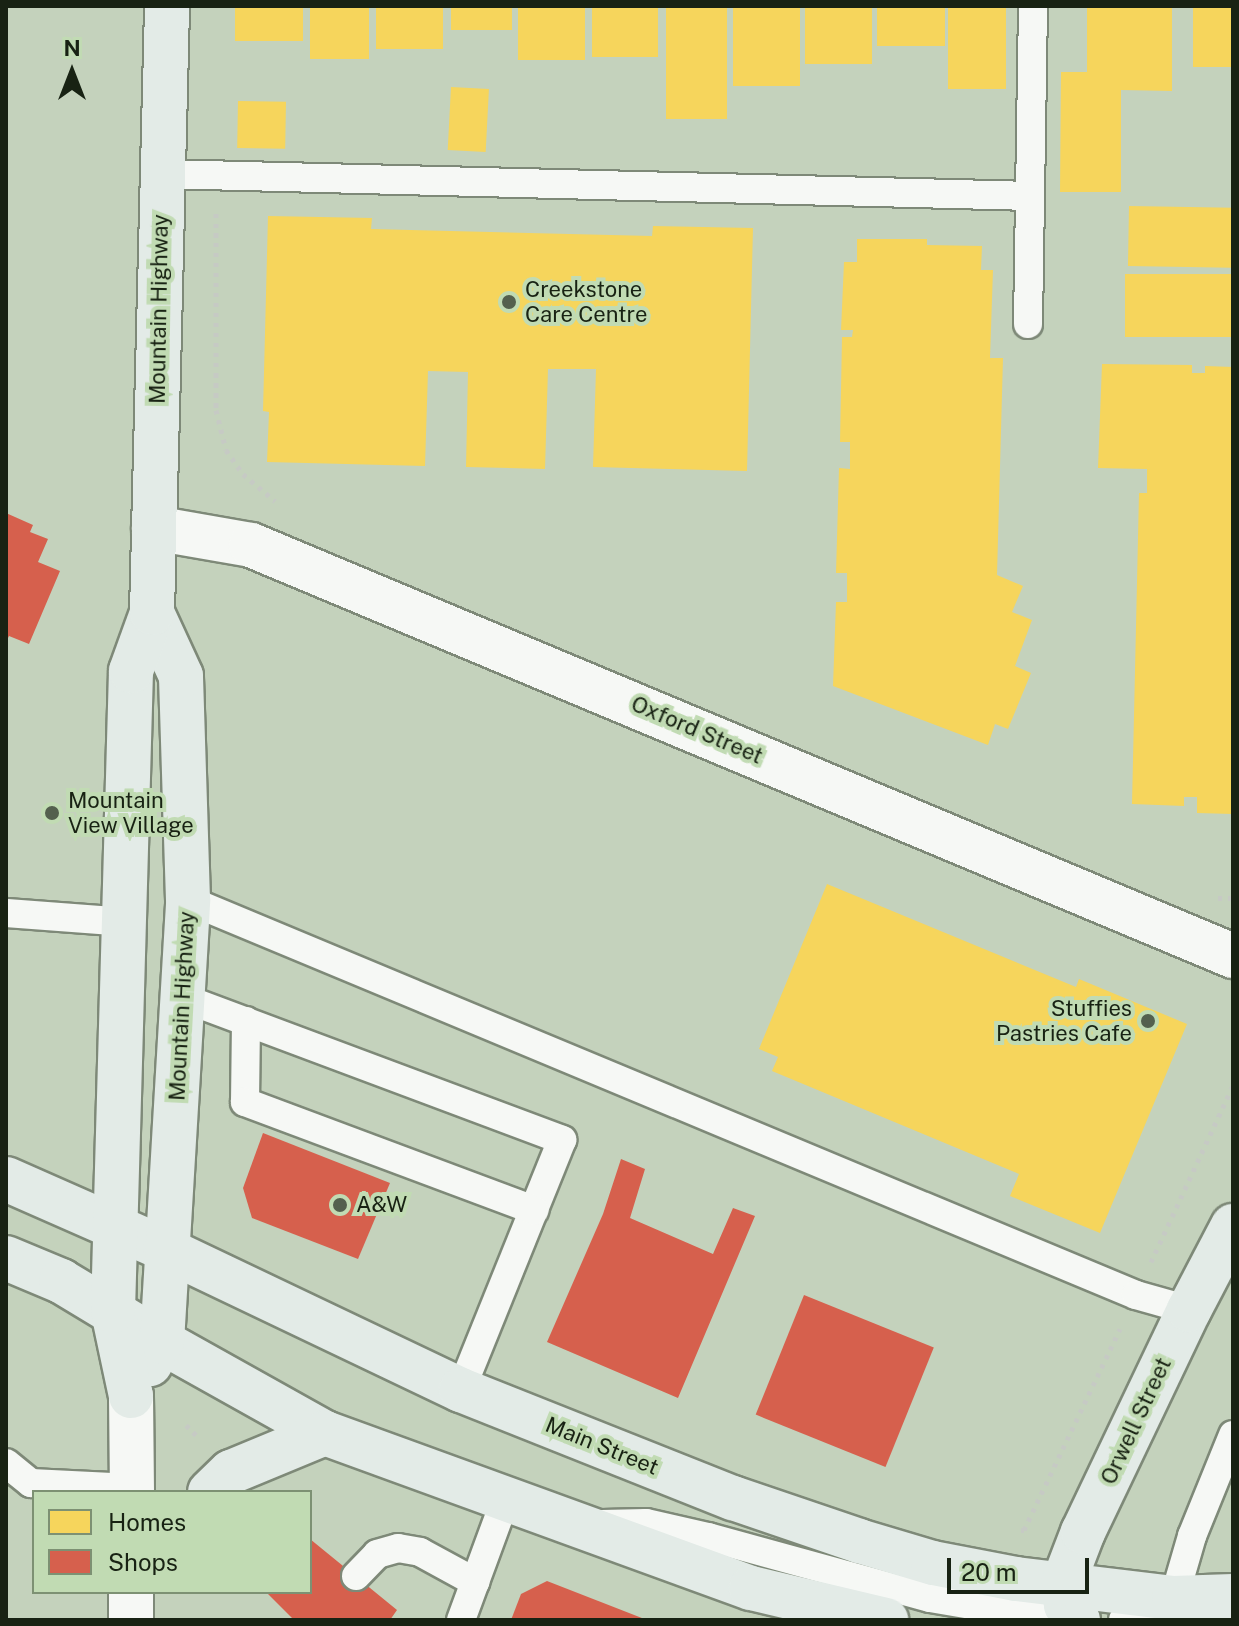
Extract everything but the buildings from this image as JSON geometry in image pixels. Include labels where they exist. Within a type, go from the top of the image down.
[{"type":"main road","name":"Mountain Highway","points":[[131,1396],[113,1311],[131,671],[152,613],[167,6]]},
{"type":"main road","name":"Mountain Highway","points":[[131,1396],[162,1342],[165,1249],[188,900],[181,676],[152,613]]},
{"type":"main road","name":"Main Street","points":[[6,1179],[165,1249],[461,1390],[733,1498],[859,1541],[1066,1608],[1233,1596]]},
{"type":"main road","name":"Orwell Street","points":[[1066,1608],[1083,1532],[1189,1310],[1233,1226]]},
{"type":"main road","points":[[6,1258],[47,1274],[325,1433],[751,1588],[886,1620]]},
{"type":"main road","points":[[212,1490],[231,1472],[325,1433]]},
{"type":"street","name":"Oxford Street","points":[[154,528],[251,545],[1233,956]]},
{"type":"street","name":"Mountain Highway","points":[[131,1396],[132,1490]]},
{"type":"street","points":[[131,1594],[131,1620]]},
{"type":"lane","points":[[1028,324],[1033,6]]},
{"type":"lane","points":[[163,174],[1030,196]]},
{"type":"lane","points":[[188,900],[1136,1295],[1189,1310]]},
{"type":"lane","points":[[6,913],[126,922]]},
{"type":"lane","points":[[183,998],[562,1140],[461,1390]]},
{"type":"lane","points":[[246,1021],[245,1102],[534,1210]]},
{"type":"lane","points":[[1123,1620],[1151,1616],[1174,1598],[1192,1536],[1233,1435]]},
{"type":"lane","points":[[6,1463],[31,1483],[132,1490]]},
{"type":"lane","points":[[461,1620],[506,1498]]},
{"type":"lane","points":[[577,1525],[646,1523],[930,1598],[1066,1608]]},
{"type":"lane","points":[[356,1576],[377,1554],[398,1548],[420,1552],[475,1582]]},
{"type":"path","points":[[217,177],[216,410],[226,450],[243,474],[278,503]]},
{"type":"path","points":[[186,1425],[207,1445]]},
{"type":"place","name":"Creekstone Care Centre","points":[[509,302]]},
{"type":"place","name":"Mountain View Village","points":[[52,813]]},
{"type":"place","name":"Stuffies Pastries Cafe","points":[[1148,1021]]},
{"type":"place","name":"A&W","points":[[340,1205]]}]
